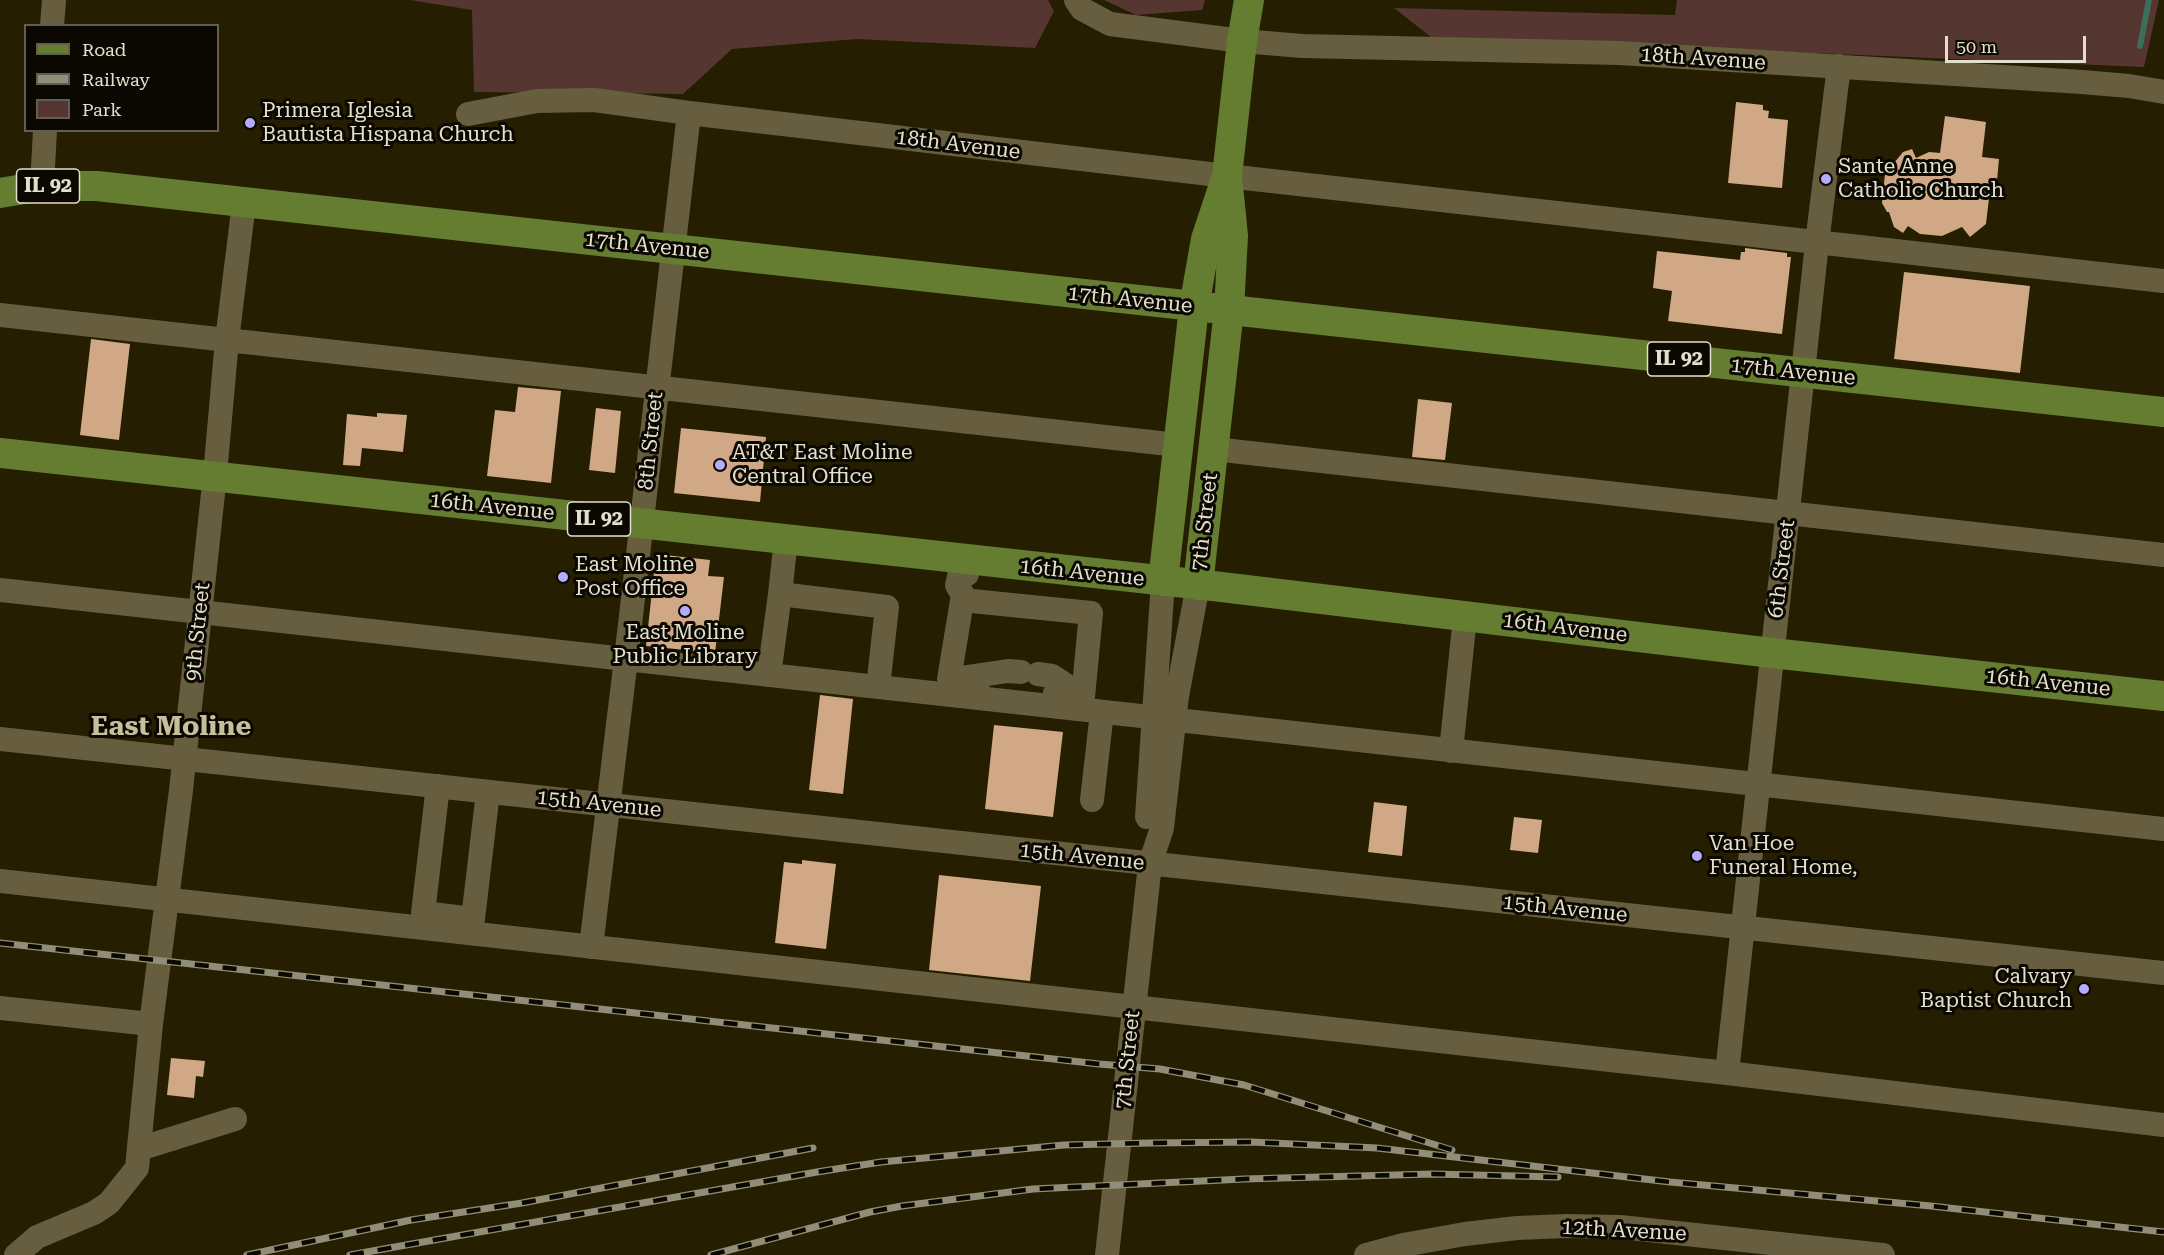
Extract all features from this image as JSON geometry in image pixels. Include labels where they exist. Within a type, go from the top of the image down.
[{"type":"main road","name":"7th Street","points":[[1198,585],[1229,310],[1233,236],[1227,176],[1242,41],[1249,0]]},
{"type":"main road","name":"7th Street","points":[[1163,581],[1194,307],[1206,239],[1227,176]]},
{"type":"main road","name":"17th Avenue","points":[[42,186],[97,186],[2164,412]]},
{"type":"main road","name":"IL 92","points":[[0,194],[42,186]]},
{"type":"main road","name":"16th Avenue","points":[[0,453],[786,539],[966,582],[1163,581],[1772,653],[2164,696]]},
{"type":"street","points":[[52,24],[54,0]]},
{"type":"street","name":"18th Avenue","points":[[1076,0],[1082,9],[1110,24],[1242,41],[1302,46],[1620,53],[2082,82],[2164,92]]},
{"type":"street","name":"6th Street","points":[[1727,1073],[1817,243],[1839,66]]},
{"type":"street","name":"18th Avenue","points":[[468,114],[537,101],[594,100],[1227,176],[2164,281]]},
{"type":"street","name":"8th Street","points":[[591,947],[689,113]]},
{"type":"street","points":[[42,186],[45,132]]},
{"type":"street","name":"9th Street","points":[[138,1159],[151,1024],[184,758],[215,475],[227,340],[244,203]]},
{"type":"street","points":[[0,315],[1178,445]]},
{"type":"street","points":[[1214,449],[2164,555]]},
{"type":"street","points":[[769,675],[786,539]]},
{"type":"street","name":"7th Street","points":[[1107,1255],[1150,864],[1162,828],[1163,581]]},
{"type":"street","points":[[949,679],[966,582],[1091,613],[1083,697]]},
{"type":"street","name":"7th Street","points":[[1161,714],[1177,696],[1198,585]]},
{"type":"street","points":[[0,590],[1102,712],[1161,714]]},
{"type":"street","points":[[780,594],[887,607],[878,687]]},
{"type":"street","points":[[1451,751],[1465,616]]},
{"type":"street","points":[[949,679],[1008,671],[1052,676],[1083,697]]},
{"type":"street","points":[[949,679],[1083,697],[1161,714],[1451,751],[2164,829]]},
{"type":"street","points":[[1092,800],[1102,712]]},
{"type":"street","name":"15th Avenue","points":[[0,739],[2164,973]]},
{"type":"street","points":[[438,786],[423,913],[473,919],[488,792]]},
{"type":"street","points":[[0,881],[1727,1073],[2164,1125]]},
{"type":"street","points":[[0,1008],[151,1024]]},
{"type":"street","points":[[16,1255],[37,1237],[94,1213],[109,1203],[138,1159],[235,1119]]},
{"type":"street","name":"12th Avenue","points":[[1366,1255],[1403,1245],[1465,1234],[1517,1228],[1567,1226],[1620,1227],[1761,1249],[1883,1255]]},
{"type":"green space","points":[[410,0],[1048,0],[1054,11],[1035,48],[857,39],[732,49],[683,94],[474,92],[472,10]]},
{"type":"green space","points":[[1104,0],[1205,0],[1202,10],[1136,15]]},
{"type":"green space","points":[[1677,0],[2159,0],[2144,67],[1431,37],[1394,8],[1675,15]]},
{"type":"building","points":[[1736,102],[1763,105],[1763,110],[1769,111],[1768,118],[1788,120],[1782,188],[1728,183]]},
{"type":"building","points":[[1945,116],[1986,122],[1982,157],[1999,159],[1997,181],[1991,181],[1986,224],[1970,237],[1962,227],[1942,236],[1920,234],[1908,226],[1903,233],[1894,227],[1889,212],[1882,203],[1885,174],[1903,152],[1912,149],[1916,158],[1929,152],[1940,153]]},
{"type":"building","points":[[1745,248],[1787,253],[1787,257],[1791,257],[1782,334],[1668,321],[1672,291],[1653,288],[1657,251],[1740,260],[1741,252],[1745,252]]},
{"type":"building","points":[[1904,272],[2030,286],[2020,373],[1894,359]]},
{"type":"building","points":[[91,339],[130,344],[119,440],[80,435]]},
{"type":"building","points":[[518,387],[561,391],[551,483],[487,476],[495,410],[515,412]]},
{"type":"building","points":[[1418,399],[1452,403],[1445,460],[1412,457]]},
{"type":"building","points":[[596,408],[621,411],[615,473],[589,470]]},
{"type":"building","points":[[377,413],[407,415],[403,452],[362,448],[360,466],[343,465],[347,414],[377,417]]},
{"type":"building","name":"AT&T East Moline Central Office","points":[[681,428],[766,437],[760,502],[674,493]]},
{"type":"building","name":"East Moline Public Library","points":[[656,554],[710,560],[708,576],[724,577],[715,653],[646,646]]},
{"type":"building","points":[[820,695],[853,699],[843,794],[809,790]]},
{"type":"building","points":[[994,725],[1063,732],[1053,817],[985,809]]},
{"type":"building","points":[[1374,802],[1407,806],[1402,856],[1368,852]]},
{"type":"building","points":[[1514,817],[1542,820],[1538,853],[1510,850]]},
{"type":"building","points":[[802,860],[836,864],[826,949],[775,943],[784,862],[802,864]]},
{"type":"building","points":[[939,875],[1041,886],[1030,981],[929,970]]},
{"type":"building","points":[[171,1058],[205,1061],[203,1077],[196,1076],[194,1098],[167,1095]]},
{"type":"waterway","points":[[2140,46],[2149,0]]},
{"type":"railway","points":[[0,943],[1160,1069],[1244,1085],[1452,1150]]},
{"type":"railway","points":[[350,1255],[881,1162],[1064,1145],[1151,1143],[1251,1142],[1377,1148],[1670,1182],[1931,1206],[2164,1232]]},
{"type":"railway","points":[[247,1255],[411,1220],[522,1203],[813,1148]]},
{"type":"railway","points":[[711,1255],[870,1212],[1033,1189],[1244,1179],[1433,1174],[1558,1177]]},
{"type":"place","name":"Primera Iglesia Bautista Hispana Church","points":[[250,123]]},
{"type":"place","name":"Sante Anne Catholic Church","points":[[1826,179]]},
{"type":"place","name":"AT&T East Moline Central Office","points":[[720,465]]},
{"type":"place","name":"East Moline Post Office","points":[[563,577]]},
{"type":"place","name":"East Moline Public Library","points":[[685,611]]},
{"type":"place","name":"Van Hoe Funeral Home,","points":[[1697,856]]},
{"type":"place","name":"Calvary Baptist Church","points":[[2084,989]]},
{"type":"district","name":"East Moline","points":[[171,727]]}]
